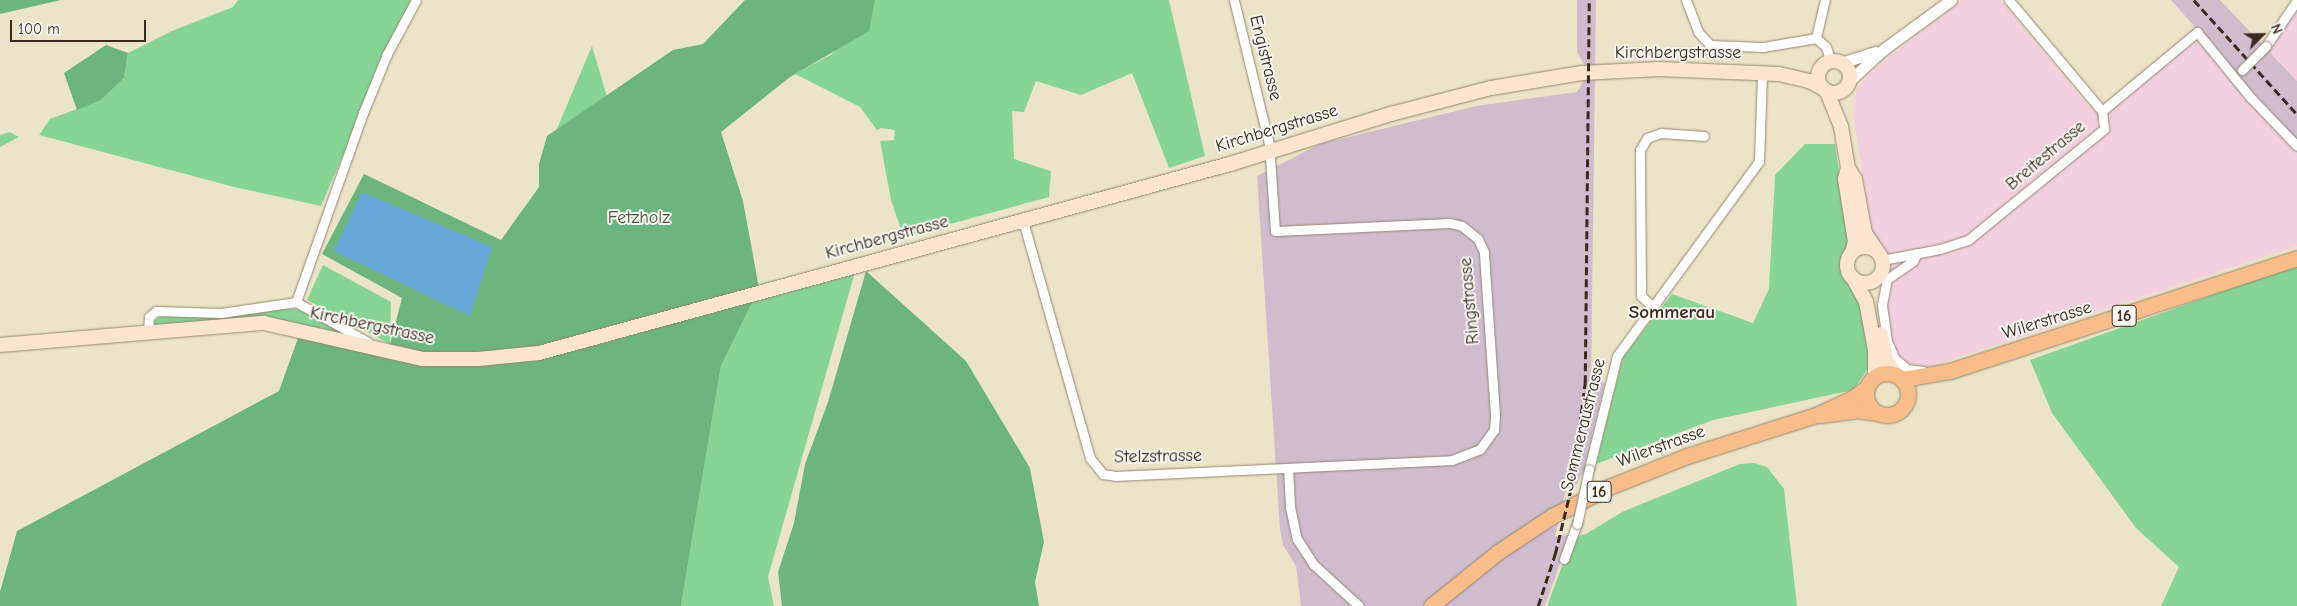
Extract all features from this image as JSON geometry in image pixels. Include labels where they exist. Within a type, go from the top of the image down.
[{"type":"main road","name":"Kirchbergstrasse","points":[[1779,74],[1831,64]]},
{"type":"main road","points":[[1841,127],[1848,70],[1831,64],[1818,80],[1825,90],[1841,127],[1848,168],[1845,179],[1855,242],[1847,264],[1866,301],[1875,350],[1867,403],[1878,413],[1897,413],[1908,398],[1898,376],[1886,359],[1874,292],[1880,256],[1865,233],[1855,178],[1848,168]]},
{"type":"main road","name":"Kirchbergstrasse","points":[[0,345],[148,331],[264,323],[423,359],[450,360],[508,357],[564,349],[1270,152],[1458,96],[1582,73],[1692,70],[1779,74],[1810,81],[1825,90]]},
{"type":"main road","points":[[1825,90],[1846,85]]},
{"type":"main road","points":[[1852,253],[1866,247],[1880,256]]},
{"type":"main road","name":"Wilerstrasse","points":[[1898,376],[1950,371],[2297,258]]},
{"type":"main road","points":[[1853,278],[1868,282],[1878,276]]},
{"type":"main road","name":"Wilerstrasse","points":[[1908,398],[1942,380],[1950,371]]},
{"type":"main road","points":[[1870,382],[1898,376]]},
{"type":"main road","name":"Wilerstrasse","points":[[1431,606],[1505,547],[1552,516],[1609,486],[1687,456],[1816,415],[1851,399],[1870,382]]},
{"type":"main road","name":"Wilerstrasse","points":[[1816,415],[1836,415],[1858,410],[1878,413]]},
{"type":"street","points":[[296,302],[363,113],[387,54],[416,0]]},
{"type":"street","name":"Engistrasse","points":[[1234,0],[1270,152]]},
{"type":"street","points":[[1686,0],[1702,39],[1719,47],[1763,47],[1816,38]]},
{"type":"street","points":[[1816,38],[1825,0]]},
{"type":"street","points":[[1846,85],[1884,49],[1951,0]]},
{"type":"street","name":"Breitestrasse","points":[[1880,256],[1917,253],[1954,246],[1981,231],[2104,129],[2106,124],[2102,111],[2009,0]]},
{"type":"street","points":[[2234,78],[2266,46],[2297,0]]},
{"type":"street","points":[[2102,111],[2197,32],[2234,78],[2297,146]]},
{"type":"street","points":[[1816,38],[1826,47],[1831,64],[1884,49]]},
{"type":"street","name":"Sommeraustrasse","points":[[1564,559],[1577,524],[1617,356],[1759,161],[1762,72]]},
{"type":"street","points":[[1653,307],[1641,296],[1640,150],[1648,138],[1660,133],[1704,136]]},
{"type":"street","name":"Ringstrasse","points":[[1270,152],[1275,231],[1450,223],[1462,226],[1478,239],[1484,252],[1494,402],[1494,430],[1480,449],[1468,457],[1288,468]]},
{"type":"street","name":"Stelzstrasse","points":[[1023,221],[1090,458],[1095,468],[1103,474],[1114,476],[1288,468]]},
{"type":"street","points":[[1917,253],[1913,261],[1887,279],[1882,293],[1887,341],[1895,360],[1907,369],[1950,371]]},
{"type":"street","points":[[148,331],[149,317],[156,311],[222,313],[296,302],[380,350]]},
{"type":"street","points":[[1288,468],[1290,507],[1297,539],[1313,564],[1358,606]]},
{"type":"shaded area","points":[[1577,0],[1596,0],[1591,379],[1605,383],[1585,468],[1577,484],[1566,490],[1555,536],[1570,535],[1545,606],[1301,606],[1296,566],[1283,545],[1280,529],[1257,176],[1320,144],[1476,106],[1577,92],[1584,80],[1584,64],[1577,52]]},
{"type":"shaded area","points":[[1962,0],[2001,0],[2094,112],[2196,26],[2297,142],[2297,246],[1923,369],[1902,361],[1890,346],[1853,114],[1856,92],[1868,74]]},
{"type":"shaded area","points":[[2171,0],[2220,0],[2297,81],[2297,142]]},
{"type":"shaded area","points":[[2297,5],[2297,81],[2268,49]]},
{"type":"green space","points":[[0,0],[61,0],[0,14]]},
{"type":"green space","points":[[238,0],[411,0],[321,206],[234,187],[39,135],[50,119],[101,100],[124,78],[128,53],[172,31],[233,7]]},
{"type":"green space","name":"Fetzholz","points":[[745,0],[875,0],[869,31],[790,77],[721,132],[743,201],[759,288],[721,366],[681,606],[0,606],[0,592],[17,531],[279,391],[298,338],[387,356],[402,298],[322,254],[364,174],[501,240],[539,187],[539,164],[547,136],[673,50],[703,44]]},
{"type":"green space","points":[[874,0],[1169,0],[1205,156],[1169,168],[1132,73],[1081,95],[1036,81],[1024,112],[1012,111],[1014,159],[1051,171],[1049,197],[910,235],[902,232],[891,200],[880,141],[894,140],[895,130],[881,128],[877,130],[860,107],[795,74],[832,54]]},
{"type":"green space","points":[[106,45],[128,53],[124,78],[101,100],[77,110],[64,73]]},
{"type":"green space","points":[[592,46],[607,97],[556,131]]},
{"type":"green space","points":[[10,132],[19,137],[0,147],[0,135]]},
{"type":"green space","points":[[1805,144],[1835,144],[1849,240],[1843,268],[1860,296],[1870,366],[1853,390],[1713,420],[1596,464],[1623,357],[1672,294],[1753,323],[1769,289],[1775,175]]},
{"type":"green space","points":[[323,265],[391,302],[390,344],[307,300]]},
{"type":"green space","points":[[857,265],[768,577],[774,606],[681,606],[721,366],[759,288]]},
{"type":"green space","points":[[2297,265],[2297,606],[2161,606],[2179,567],[2136,528],[2052,413],[2030,360]]},
{"type":"green space","points":[[866,271],[966,361],[1030,468],[1044,542],[1035,582],[1039,606],[782,606],[778,572],[794,523],[805,464],[828,402]]},
{"type":"green space","points":[[287,308],[299,310],[361,340],[281,320],[155,326],[152,322],[167,313],[223,315]]},
{"type":"green space","points":[[1754,463],[1767,467],[1784,489],[1797,606],[1547,606],[1573,537],[1586,534],[1622,512],[1740,464]]},
{"type":"water","points":[[362,192],[492,247],[470,316],[334,251]]},
{"type":"railway","points":[[1538,606],[1555,554],[1572,484],[1585,383],[1589,0]]},
{"type":"railway","points":[[2194,0],[2297,114]]},
{"type":"district","name":"Sommerau","points":[[1672,313]]}]
